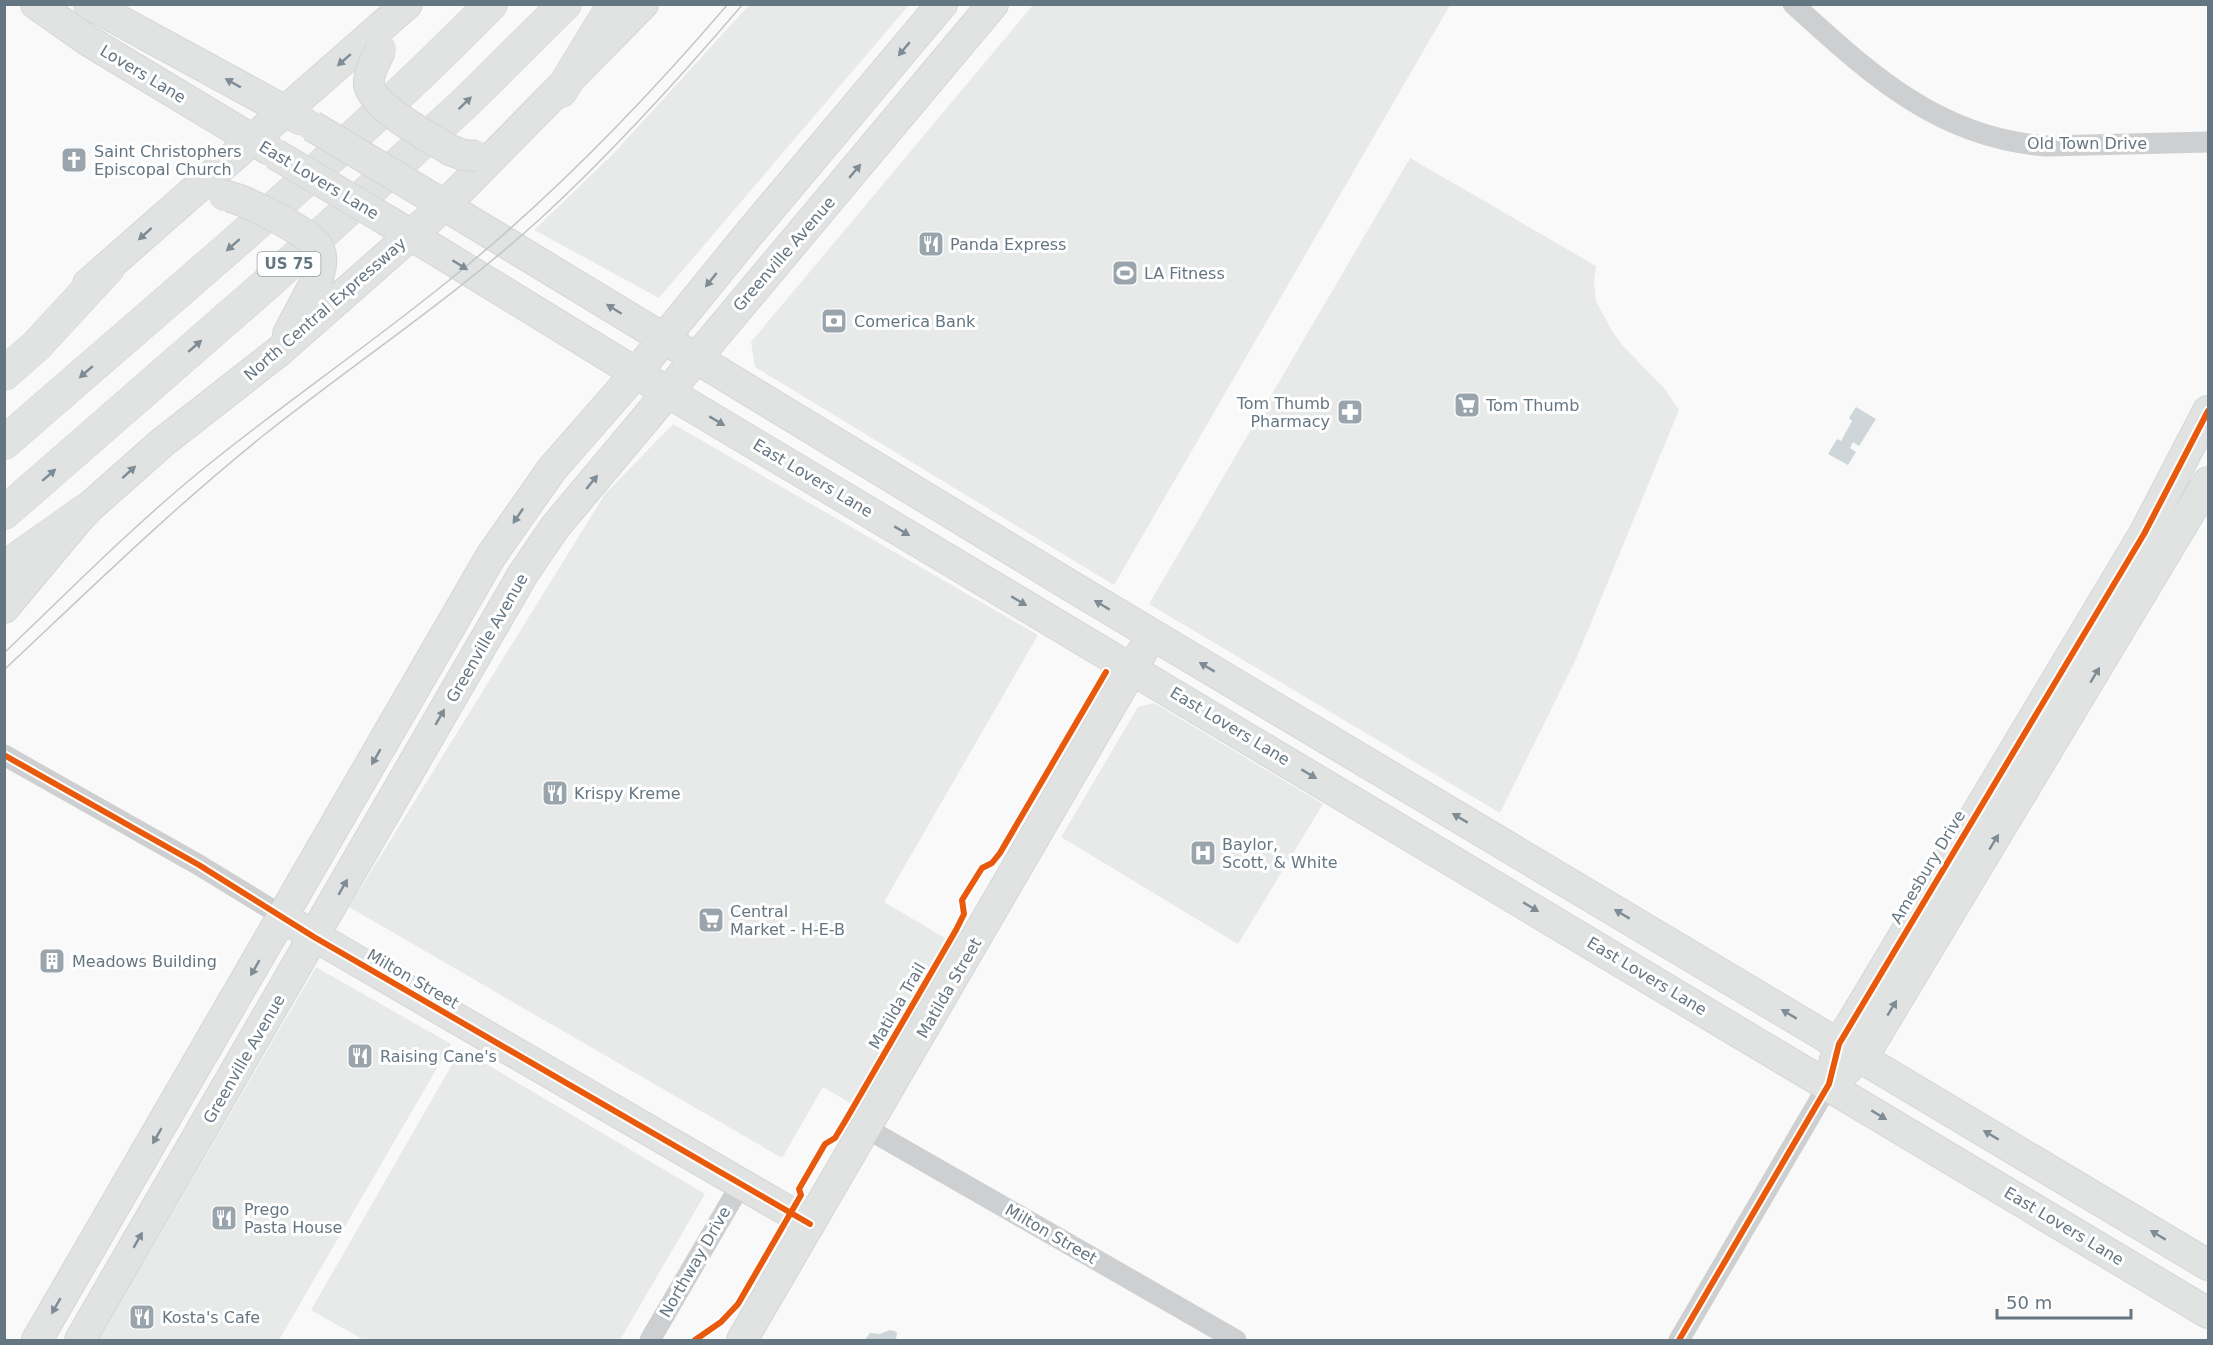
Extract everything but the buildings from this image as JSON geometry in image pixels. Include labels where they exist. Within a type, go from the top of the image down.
[{"type":"highway","name":"US 75","points":[[4,443],[244,235],[396,96],[491,4]]},
{"type":"highway","name":"US 75","points":[[4,513],[279,273],[464,104],[565,4]]},
{"type":"highway","points":[[561,90],[614,4]]},
{"type":"highway","points":[[4,374],[36,346],[108,268]]},
{"type":"highway","points":[[4,568],[85,511]]},
{"type":"main road","name":"Lovers Lane","points":[[36,4],[87,40],[264,147]]},
{"type":"main road","name":"Lovers Lane","points":[[90,4],[285,111]]},
{"type":"main road","name":"North Central Expressway","points":[[4,608],[85,511],[163,442],[278,352],[399,228],[510,141],[643,4]]},
{"type":"main road","points":[[37,1341],[491,556],[552,469],[636,373],[748,235],[942,4]]},
{"type":"main road","name":"Greenville Avenue","points":[[80,1341],[523,574],[555,527],[993,4]]},
{"type":"main road","points":[[4,352],[108,268],[180,203],[264,147],[285,111],[392,25]]},
{"type":"main road","points":[[392,25],[371,70],[369,85],[377,102],[450,150],[463,155],[477,156],[510,141]]},
{"type":"main road","points":[[285,111],[434,199],[694,359],[2208,1265]]},
{"type":"main road","name":"East Lovers Lane","points":[[264,147],[636,373],[1829,1084],[2208,1313]]},
{"type":"main road","points":[[180,203],[224,196],[240,198],[313,240],[321,257],[318,277],[278,352]]},
{"type":"main road","name":"Amesbury Drive","points":[[1850,1051],[2026,730],[2144,534],[2207,416]]},
{"type":"main road","name":"Amesbury Drive","points":[[1829,1084],[2052,745],[2208,482]]},
{"type":"main road","name":"Matilda Street","points":[[742,1341],[1153,634]]},
{"type":"main road","points":[[2026,730],[2052,745]]},
{"type":"main road","points":[[1480,876],[1499,841]]},
{"type":"main road","name":"Milton Street","points":[[284,917],[314,937],[810,1224]]},
{"type":"main road","points":[[76,1272],[109,1291]]},
{"type":"street","name":"Old Town Drive","points":[[1793,4],[1868,72],[1901,96],[1935,116],[1980,133],[2025,144],[2047,146],[2208,142]]},
{"type":"street","name":"Milton Street","points":[[4,755],[199,865],[284,917]]},
{"type":"street","name":"Amesbury Drive","points":[[1679,1341],[1829,1084]]},
{"type":"street","name":"Milton Street","points":[[866,1128],[1236,1341]]},
{"type":"street","name":"Northway Drive","points":[[650,1341],[741,1184]]},
{"type":"shaded area","points":[[749,5],[909,5],[659,298],[534,230],[615,152]]},
{"type":"shaded area","points":[[1033,5],[1450,5],[1114,585],[755,367],[751,342]]},
{"type":"shaded area","points":[[1410,158],[1596,266],[1594,282],[1596,301],[1612,331],[1622,345],[1665,389],[1679,410],[1576,659],[1500,813],[1149,604]]},
{"type":"shaded area","points":[[1856,407],[1876,419],[1859,446],[1853,442],[1850,448],[1856,452],[1848,465],[1828,454],[1837,439],[1841,441],[1852,421],[1849,418]]},
{"type":"shaded area","points":[[673,424],[1038,635],[884,902],[950,941],[855,1106],[823,1087],[782,1158],[349,907],[605,494]]},
{"type":"shaded area","points":[[1154,703],[1323,804],[1238,944],[1061,837],[1138,707]]},
{"type":"shaded area","points":[[316,967],[451,1044],[279,1340],[98,1340]]},
{"type":"shaded area","points":[[461,1049],[705,1194],[620,1340],[364,1340],[311,1310]]},
{"type":"shaded area","points":[[890,1330],[897,1332],[896,1340],[865,1340],[870,1333],[880,1334]]},
{"type":"tram line","points":[[4,653],[173,494],[262,422],[426,299],[530,211],[632,111],[728,4]]},
{"type":"tram line","points":[[4,670],[132,550],[230,463],[473,276],[540,219],[594,168],[645,114],[743,4]]},
{"type":"cycle path","points":[[1679,1340],[1829,1084],[1839,1044],[2144,534],[2208,411]]},
{"type":"cycle path","name":"Matilda Trail","points":[[695,1340],[721,1322],[738,1304],[801,1195],[799,1189],[825,1144],[835,1138],[956,930],[964,914],[962,900],[982,868],[992,863],[1000,853],[1106,672]]},
{"type":"cycle path","points":[[4,755],[199,865],[314,937],[810,1224]]},
{"type":"place","name":"Saint Christophers Episcopal Church","points":[[74,160]]},
{"type":"place","name":"Panda Express","points":[[931,244]]},
{"type":"place","name":"LA Fitness","points":[[1125,273]]},
{"type":"place","name":"Comerica Bank","points":[[834,321]]},
{"type":"place","name":"Tom Thumb","points":[[1467,405]]},
{"type":"place","name":"Tom Thumb Pharmacy","points":[[1350,412]]},
{"type":"place","name":"Krispy Kreme","points":[[555,793]]},
{"type":"place","name":"Baylor, Scott, & White","points":[[1203,853]]},
{"type":"place","name":"Central Market - H-E-B","points":[[711,920]]},
{"type":"place","name":"Meadows Building","points":[[52,961]]},
{"type":"place","name":"Raising Cane's","points":[[360,1056]]},
{"type":"place","name":"Prego Pasta House","points":[[224,1218]]},
{"type":"place","name":"Kosta's Cafe","points":[[142,1317]]}]
